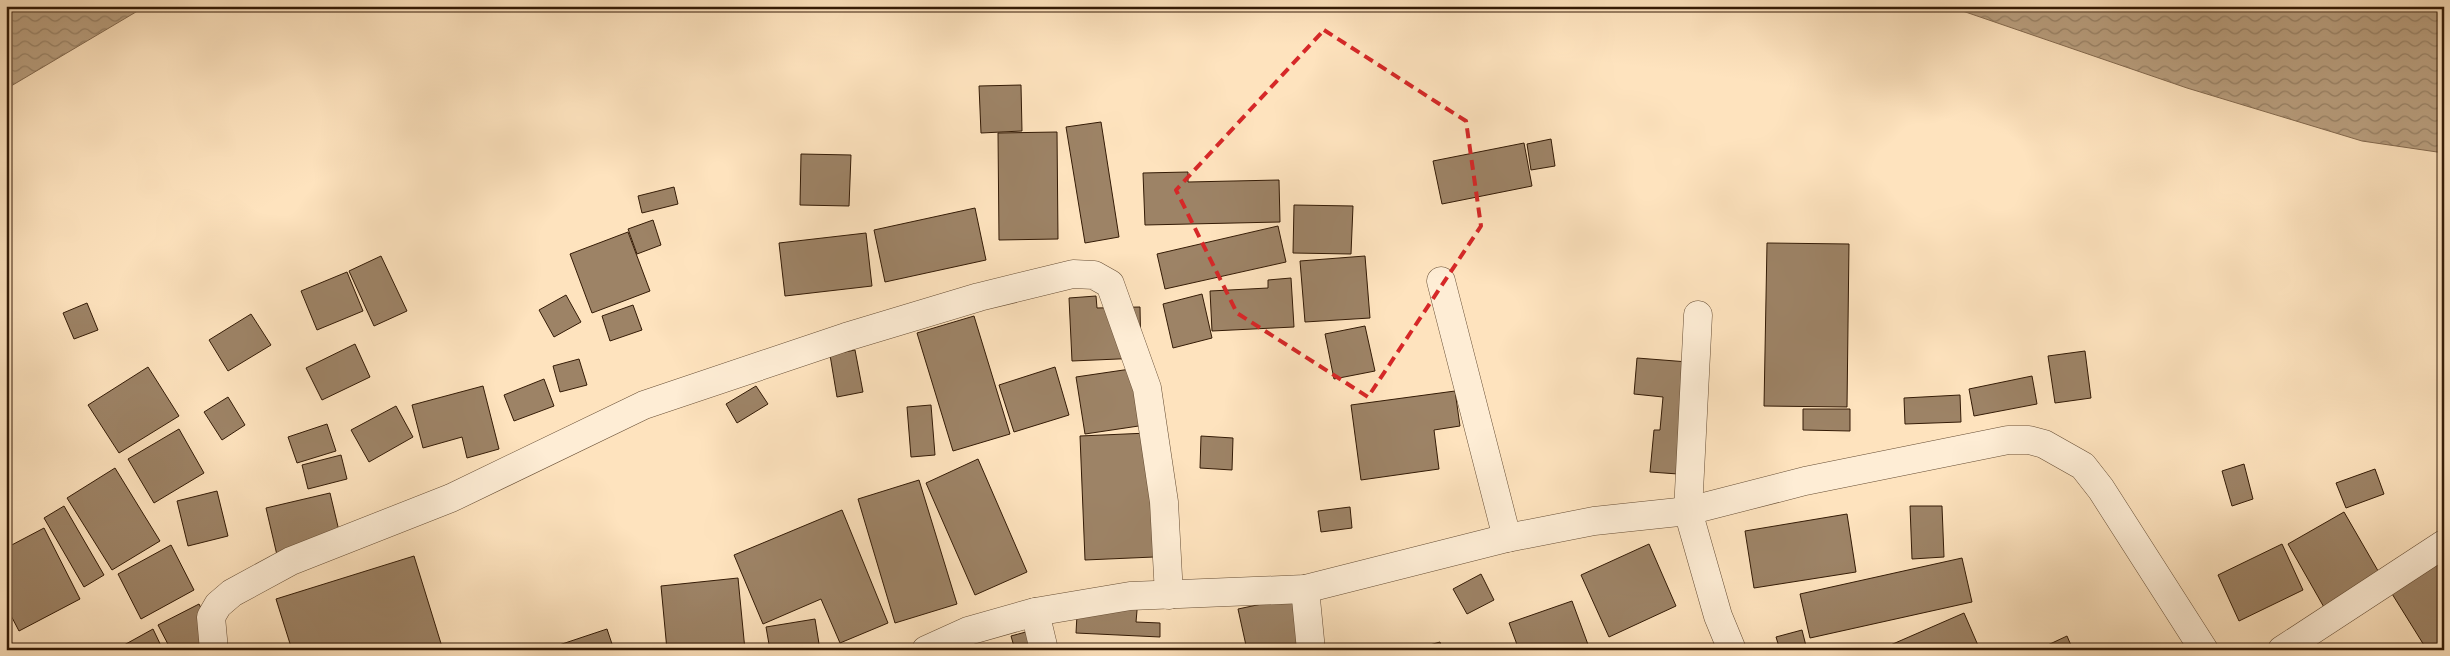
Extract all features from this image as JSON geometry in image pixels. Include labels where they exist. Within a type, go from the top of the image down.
[{"type":"street","points":[[214,650],[211,617],[218,605],[232,593],[291,561],[451,498],[644,405],[846,337],[979,297],[1073,274],[1094,275],[1110,284],[1148,388],[1164,502],[1169,595]]},
{"type":"street","points":[[1441,280],[1507,538]]},
{"type":"street","points":[[1698,315],[1688,510],[1718,616],[1732,650]]},
{"type":"street","points":[[926,650],[968,631],[1035,612],[1130,596],[1305,589],[1507,538],[1594,521],[1688,510],[1805,481],[1928,454],[2008,440],[2029,440],[2044,444],[2083,466],[2101,489],[2204,650]]},
{"type":"street","points":[[2282,650],[2444,544]]},
{"type":"street","points":[[1305,589],[1310,650]]},
{"type":"street","points":[[1035,612],[1044,650]]},
{"type":"highlighted area","points":[[1324,30],[1466,121],[1481,226],[1368,397],[1237,313],[1176,190]]},
{"type":"water","points":[[6,6],[146,6],[6,89]]},
{"type":"water","points":[[1948,6],[2444,6],[2444,153],[2362,141],[2187,88]]},
{"type":"building","points":[[1021,85],[1022,131],[981,133],[979,86]]},
{"type":"building","points":[[1101,122],[1119,237],[1085,243],[1066,127]]},
{"type":"building","points":[[1057,132],[1058,239],[999,240],[998,133]]},
{"type":"building","points":[[1551,139],[1555,166],[1531,170],[1527,144]]},
{"type":"building","points":[[1524,143],[1532,186],[1442,204],[1433,161]]},
{"type":"building","points":[[801,154],[851,155],[849,206],[800,205]]},
{"type":"building","points":[[1188,172],[1188,182],[1279,180],[1280,222],[1145,225],[1143,173]]},
{"type":"building","points":[[674,187],[678,204],[642,213],[638,196]]},
{"type":"building","points":[[1294,205],[1353,206],[1351,254],[1293,253]]},
{"type":"building","points":[[975,208],[986,260],[885,282],[874,230]]},
{"type":"building","points":[[653,220],[661,245],[637,254],[628,229]]},
{"type":"building","points":[[1278,226],[1286,262],[1165,289],[1157,254]]},
{"type":"building","points":[[628,232],[650,291],[592,313],[570,254]]},
{"type":"building","points":[[866,233],[872,286],[785,296],[779,243]]},
{"type":"building","points":[[1767,243],[1849,244],[1847,407],[1764,406]]},
{"type":"building","points":[[381,256],[407,311],[374,326],[349,271]]},
{"type":"building","points":[[1365,256],[1370,318],[1305,322],[1300,261]]},
{"type":"building","points":[[347,272],[363,311],[317,330],[301,291]]},
{"type":"building","points":[[1291,278],[1294,327],[1212,331],[1210,291],[1268,288],[1268,280]]},
{"type":"building","points":[[1202,294],[1212,338],[1173,348],[1163,304]]},
{"type":"building","points":[[566,295],[581,322],[554,337],[539,310]]},
{"type":"building","points":[[1096,296],[1097,308],[1140,307],[1141,358],[1072,361],[1069,298]]},
{"type":"building","points":[[87,303],[98,330],[74,339],[63,313]]},
{"type":"building","points":[[633,305],[642,330],[610,341],[602,316]]},
{"type":"building","points":[[251,314],[271,345],[228,371],[209,340]]},
{"type":"building","points":[[974,316],[1010,434],[953,451],[917,333]]},
{"type":"building","points":[[1365,326],[1375,371],[1334,379],[1325,334]]},
{"type":"building","points":[[355,344],[370,377],[322,400],[306,368]]},
{"type":"building","points":[[855,350],[863,392],[837,397],[830,355]]},
{"type":"building","points":[[2085,351],[2091,398],[2055,403],[2048,356]]},
{"type":"building","points":[[1637,358],[1701,363],[1692,475],[1650,472],[1654,430],[1660,430],[1663,397],[1634,394]]},
{"type":"building","points":[[579,359],[587,385],[560,392],[553,366]]},
{"type":"building","points":[[148,367],[179,416],[119,453],[88,405]]},
{"type":"building","points":[[1055,367],[1069,415],[1014,432],[999,385]]},
{"type":"building","points":[[1144,367],[1152,424],[1085,434],[1076,377]]},
{"type":"building","points":[[2032,376],[2037,404],[1974,416],[1969,389]]},
{"type":"building","points":[[544,379],[554,406],[514,421],[504,395]]},
{"type":"building","points":[[483,386],[499,449],[467,458],[462,437],[423,448],[412,405]]},
{"type":"building","points":[[756,386],[768,404],[737,423],[726,404]]},
{"type":"building","points":[[1455,391],[1460,426],[1434,430],[1439,469],[1361,480],[1351,405]]},
{"type":"building","points":[[1960,395],[1961,422],[1905,424],[1904,398]]},
{"type":"building","points":[[228,397],[245,425],[222,440],[204,412]]},
{"type":"building","points":[[931,405],[935,455],[911,457],[907,407]]},
{"type":"building","points":[[396,406],[413,437],[369,462],[351,430]]},
{"type":"building","points":[[1803,409],[1850,409],[1850,431],[1803,430]]},
{"type":"building","points":[[327,424],[336,451],[297,463],[288,437]]},
{"type":"building","points":[[179,429],[204,473],[154,503],[128,459]]},
{"type":"building","points":[[1148,433],[1154,557],[1085,560],[1080,436]]},
{"type":"building","points":[[1201,436],[1233,438],[1232,470],[1200,468]]},
{"type":"building","points":[[341,455],[347,479],[308,489],[302,465]]},
{"type":"building","points":[[978,459],[1027,572],[975,595],[926,483]]},
{"type":"building","points":[[2244,464],[2253,499],[2232,506],[2222,471]]},
{"type":"building","points":[[115,468],[160,541],[112,570],[67,498]]},
{"type":"building","points":[[2375,469],[2384,494],[2346,508],[2336,483]]},
{"type":"building","points":[[919,480],[957,604],[895,623],[858,499]]},
{"type":"building","points":[[217,491],[228,536],[188,546],[177,501]]},
{"type":"building","points":[[330,493],[344,552],[280,568],[266,508]]},
{"type":"building","points":[[64,506],[104,575],[84,587],[44,518]]},
{"type":"building","points":[[1910,506],[1942,506],[1944,557],[1912,559]]},
{"type":"building","points":[[1350,507],[1352,528],[1321,532],[1318,511]]},
{"type":"building","points":[[842,510],[888,623],[840,643],[821,599],[763,624],[734,555]]},
{"type":"building","points":[[2344,512],[2381,576],[2325,609],[2288,544]]},
{"type":"building","points":[[1847,514],[1856,572],[1754,588],[1745,531]]},
{"type":"building","points":[[44,528],[80,599],[19,631],[6,606],[6,548]]},
{"type":"building","points":[[1649,544],[1676,606],[1609,637],[1581,575]]},
{"type":"building","points":[[2282,544],[2303,590],[2239,621],[2218,575]]},
{"type":"building","points":[[171,545],[194,590],[141,619],[118,574]]},
{"type":"building","points":[[2444,555],[2444,650],[2427,650],[2389,589]]},
{"type":"building","points":[[414,556],[443,650],[292,650],[276,599]]},
{"type":"building","points":[[1962,558],[1972,602],[1810,638],[1800,594]]},
{"type":"building","points":[[1481,574],[1494,600],[1467,614],[1453,589]]},
{"type":"building","points":[[738,578],[745,650],[667,650],[661,586]]},
{"type":"building","points":[[1078,596],[1138,599],[1136,622],[1160,623],[1160,637],[1076,633]]},
{"type":"building","points":[[1295,597],[1306,650],[1247,650],[1238,609]]},
{"type":"building","points":[[1572,601],[1590,650],[1519,650],[1509,623]]},
{"type":"building","points":[[199,604],[217,640],[198,650],[171,650],[158,625]]},
{"type":"building","points":[[1964,613],[1980,650],[1879,650]]},
{"type":"building","points":[[815,619],[820,650],[770,650],[766,627]]},
{"type":"building","points":[[1048,626],[1054,650],[1015,650],[1011,636]]},
{"type":"building","points":[[153,629],[163,650],[115,650]]},
{"type":"building","points":[[607,629],[614,650],[557,650],[556,646]]},
{"type":"building","points":[[1802,630],[1807,650],[1780,650],[1776,637]]},
{"type":"building","points":[[2067,636],[2073,650],[2037,650]]},
{"type":"building","points":[[1440,642],[1442,650],[1412,650]]}]
